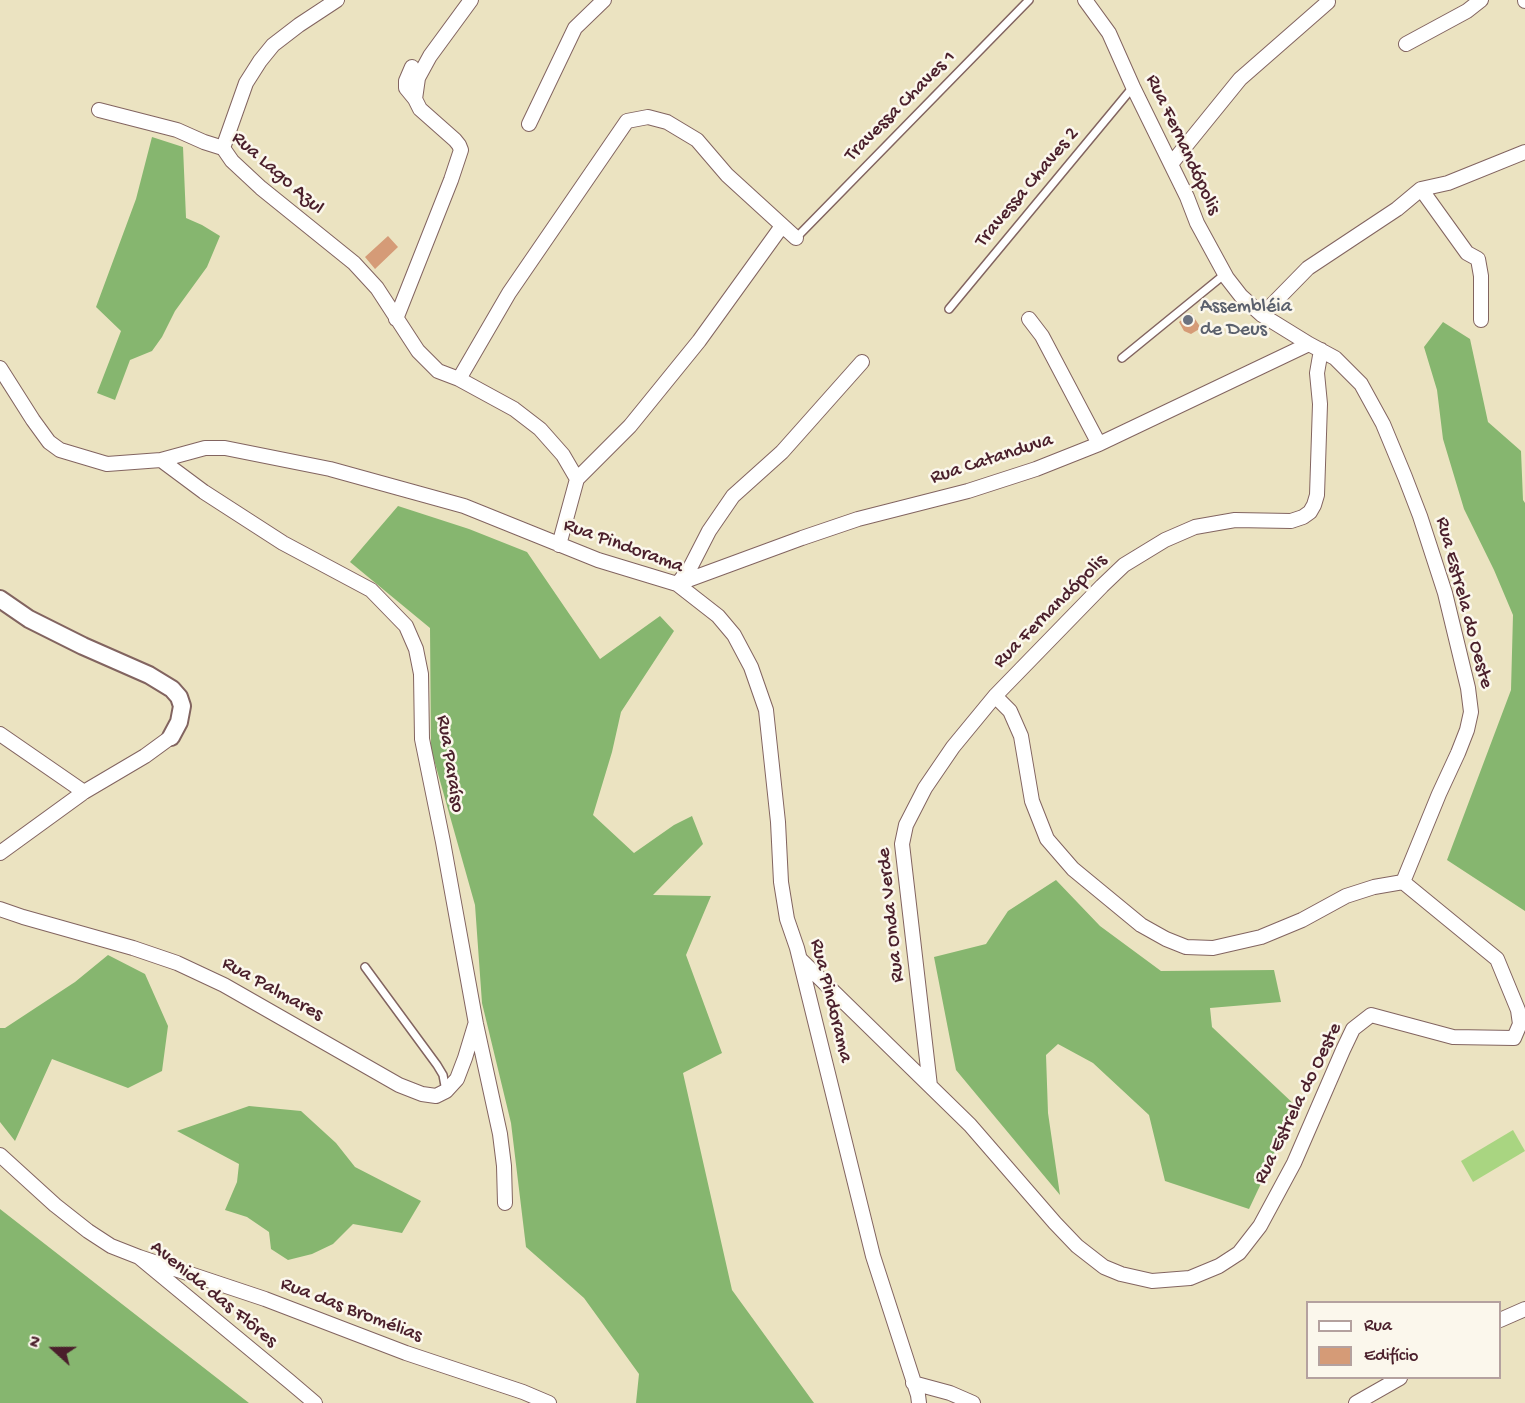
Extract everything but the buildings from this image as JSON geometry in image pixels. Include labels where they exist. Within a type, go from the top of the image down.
[{"type":"street","points":[[223,148],[246,83],[260,61],[273,45],[337,0]]},
{"type":"street","points":[[415,99],[418,78],[430,56],[471,0]]},
{"type":"street","points":[[529,124],[575,28],[604,0]]},
{"type":"street","name":"Rua Fernandópolis","points":[[1085,0],[1109,33],[1187,197],[1197,223],[1225,274],[1241,296],[1263,315],[1315,347],[1320,404],[1317,495],[1310,512],[1292,521],[1235,520],[1196,527],[1165,540],[1124,565],[995,696],[1010,711],[1020,736],[1032,801],[1047,839],[1073,869],[1141,926],[1186,947],[1213,948],[1260,937],[1302,920],[1346,896],[1374,887],[1403,882]]},
{"type":"street","points":[[1406,44],[1467,11],[1481,0]]},
{"type":"street","points":[[1171,164],[1240,79],[1328,2]]},
{"type":"street","points":[[396,319],[461,150],[454,140],[420,109],[406,88],[406,81],[412,68]]},
{"type":"street","name":"Rua Lago Azul","points":[[99,110],[177,130],[223,148],[232,161],[261,188],[354,263],[377,288],[418,351],[438,371],[459,379],[514,409],[540,429],[563,455],[577,479]]},
{"type":"street","points":[[459,379],[509,293],[627,121],[648,117],[667,122],[697,140],[727,175],[796,238]]},
{"type":"street","points":[[1263,315],[1308,268],[1397,209],[1421,189],[1448,183],[1525,152]]},
{"type":"street","points":[[1421,189],[1467,253],[1478,259],[1481,276],[1481,320]]},
{"type":"street","points":[[559,545],[577,479],[630,426],[699,341],[782,226]]},
{"type":"street","points":[[1029,319],[1042,336],[1099,444]]},
{"type":"street","name":"Rua Catanduva","points":[[677,584],[847,523],[968,491],[1036,469],[1099,444],[1315,347]]},
{"type":"street","name":"Rua Estrela do Oeste","points":[[800,959],[970,1125],[1077,1245],[1104,1267],[1121,1274],[1152,1281],[1190,1278],[1219,1266],[1239,1253],[1260,1226],[1294,1163],[1353,1029],[1371,1015],[1453,1037],[1514,1038],[1520,1024],[1518,1010],[1497,959],[1403,882],[1438,794],[1467,730],[1471,712],[1468,688],[1445,593],[1406,477],[1383,424],[1361,384],[1335,358],[1315,347]]},
{"type":"street","points":[[677,584],[690,567],[709,531],[733,496],[782,452],[862,362]]},
{"type":"street","name":"Rua Pindorama","points":[[0,368],[49,442],[60,450],[107,464],[161,460],[205,448],[225,448],[330,469],[464,506],[598,560],[677,584],[718,616],[734,635],[751,667],[766,710],[778,822],[781,882],[787,919],[800,959],[873,1256],[919,1403]]},
{"type":"street","name":"Rua Paraíso","points":[[161,460],[197,487],[283,543],[371,590],[406,626],[416,649],[421,674],[422,739],[476,1024],[500,1134],[505,1203]]},
{"type":"street","points":[[0,599],[29,620],[149,675],[172,689],[179,697],[182,706],[179,722],[171,737],[145,756],[84,792],[0,853]]},
{"type":"street","name":"Rua Onda Verde","points":[[930,1086],[902,844],[906,825],[925,788],[953,747],[995,696]]},
{"type":"street","points":[[0,734],[84,792]]},
{"type":"street","name":"Rua Palmares","points":[[0,909],[177,963],[224,985],[399,1085],[422,1094],[436,1096],[446,1091]]},
{"type":"street","points":[[446,1091],[457,1078],[476,1024]]},
{"type":"street","name":"Avenida das Flôres","points":[[0,1155],[88,1232],[111,1246],[139,1257],[315,1403]]},
{"type":"street","name":"Rua das Bromélias","points":[[139,1257],[265,1299],[406,1353],[523,1392],[549,1403]]},
{"type":"street","points":[[1501,1320],[1525,1309]]},
{"type":"street","points":[[1356,1403],[1397,1379]]},
{"type":"street","points":[[914,1383],[950,1393],[973,1403]]},
{"type":"lane","name":"Travessa Chaves 1","points":[[796,238],[1029,0]]},
{"type":"lane","name":"Travessa Chaves 2","points":[[949,309],[1133,87]]},
{"type":"lane","points":[[1122,358],[1225,274]]},
{"type":"lane","points":[[365,967],[437,1065],[443,1075],[446,1091]]},
{"type":"green space","points":[[152,137],[183,147],[186,218],[220,236],[207,267],[175,311],[152,351],[130,360],[115,400],[97,393],[121,331],[96,307],[136,199]]},
{"type":"green space","points":[[1443,322],[1470,339],[1488,422],[1521,451],[1525,503],[1525,911],[1447,860],[1511,690],[1513,615],[1464,509],[1443,439],[1437,390],[1424,347]]},
{"type":"green space","points":[[398,506],[469,529],[527,552],[600,659],[660,616],[674,631],[621,712],[612,752],[593,815],[634,853],[674,825],[692,816],[703,844],[653,895],[711,896],[686,955],[722,1053],[683,1073],[732,1290],[814,1403],[636,1403],[639,1374],[584,1298],[526,1247],[511,1123],[482,1003],[475,905],[431,749],[430,628],[350,562]]},
{"type":"green space","points":[[1056,880],[1100,926],[1161,971],[1274,970],[1281,1002],[1210,1008],[1212,1027],[1297,1107],[1249,1209],[1165,1181],[1149,1115],[1093,1063],[1058,1044],[1046,1055],[1048,1113],[1060,1195],[956,1070],[934,957],[986,944],[1008,911]]},
{"type":"green space","points":[[108,955],[145,974],[168,1026],[162,1071],[128,1088],[52,1059],[15,1141],[0,1122],[0,1028],[5,1028],[75,982]]},
{"type":"green space","points":[[249,1106],[301,1111],[336,1143],[355,1167],[421,1201],[402,1233],[353,1224],[333,1244],[312,1254],[288,1260],[271,1249],[269,1232],[247,1217],[225,1210],[237,1182],[239,1164],[177,1131]]},
{"type":"green space","points":[[1513,1130],[1525,1151],[1473,1182],[1461,1161]]},
{"type":"green space","points":[[0,1209],[249,1403],[0,1403]]},
{"type":"place","name":"Assembléia de Deus","points":[[1188,320]]}]
